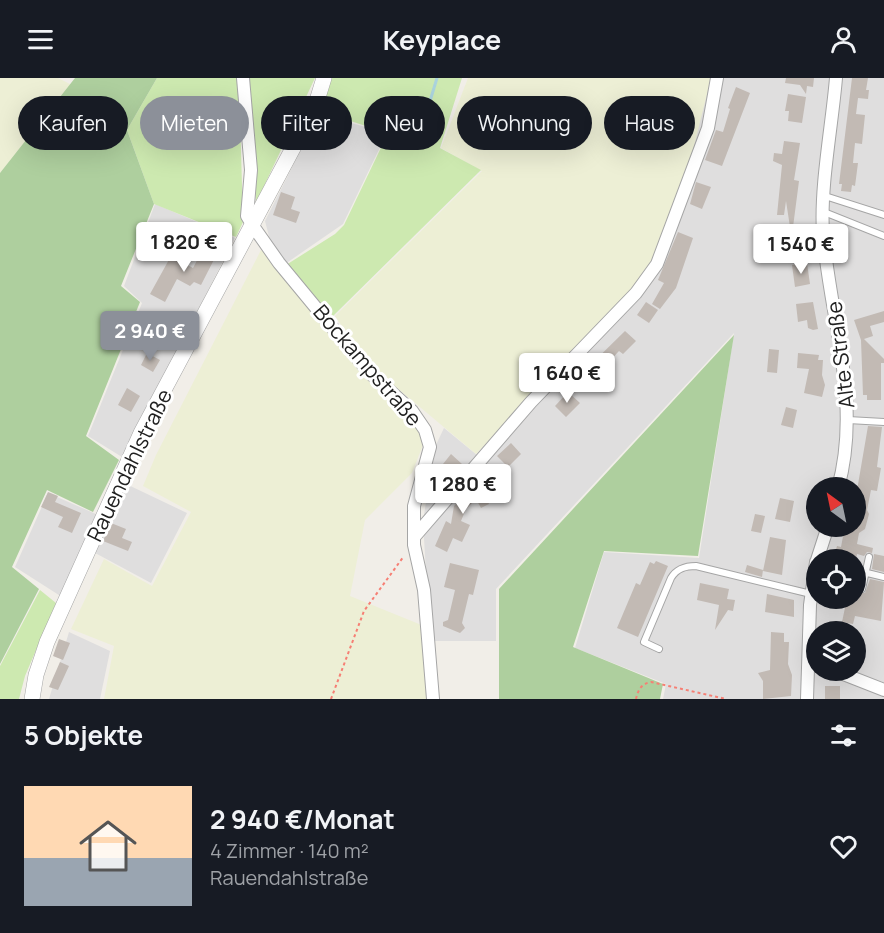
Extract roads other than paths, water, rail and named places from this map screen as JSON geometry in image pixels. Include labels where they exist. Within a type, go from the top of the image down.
[{"type":"street","points":[[243,78],[251,170],[247,216],[253,226]]},
{"type":"street","name":"Rauendahlstraße","points":[[32,699],[36,675],[47,642],[113,492],[141,433],[315,107],[324,78]]},
{"type":"street","points":[[415,541],[531,402],[636,293],[657,264],[708,128],[717,78]]},
{"type":"street","name":"Alte Straße","points":[[836,78],[825,196],[824,236],[844,363],[848,420],[841,477]]},
{"type":"street","name":"Bockampstraße","points":[[253,226],[279,263],[369,372],[412,411],[425,430],[429,447],[414,506],[415,541],[424,590],[433,699]]},
{"type":"street","points":[[807,699],[810,681]]},
{"type":"street","points":[[861,681],[884,690]]},
{"type":"lane","points":[[825,196],[884,215]]},
{"type":"lane","points":[[824,212],[884,236]]},
{"type":"lane","points":[[848,420],[884,422]]},
{"type":"lane","points":[[869,557],[866,572],[884,577]]},
{"type":"lane","points":[[659,649],[644,642],[674,572],[684,567],[696,566],[806,593]]},
{"type":"waterway","points":[[432,96],[437,78]]}]
